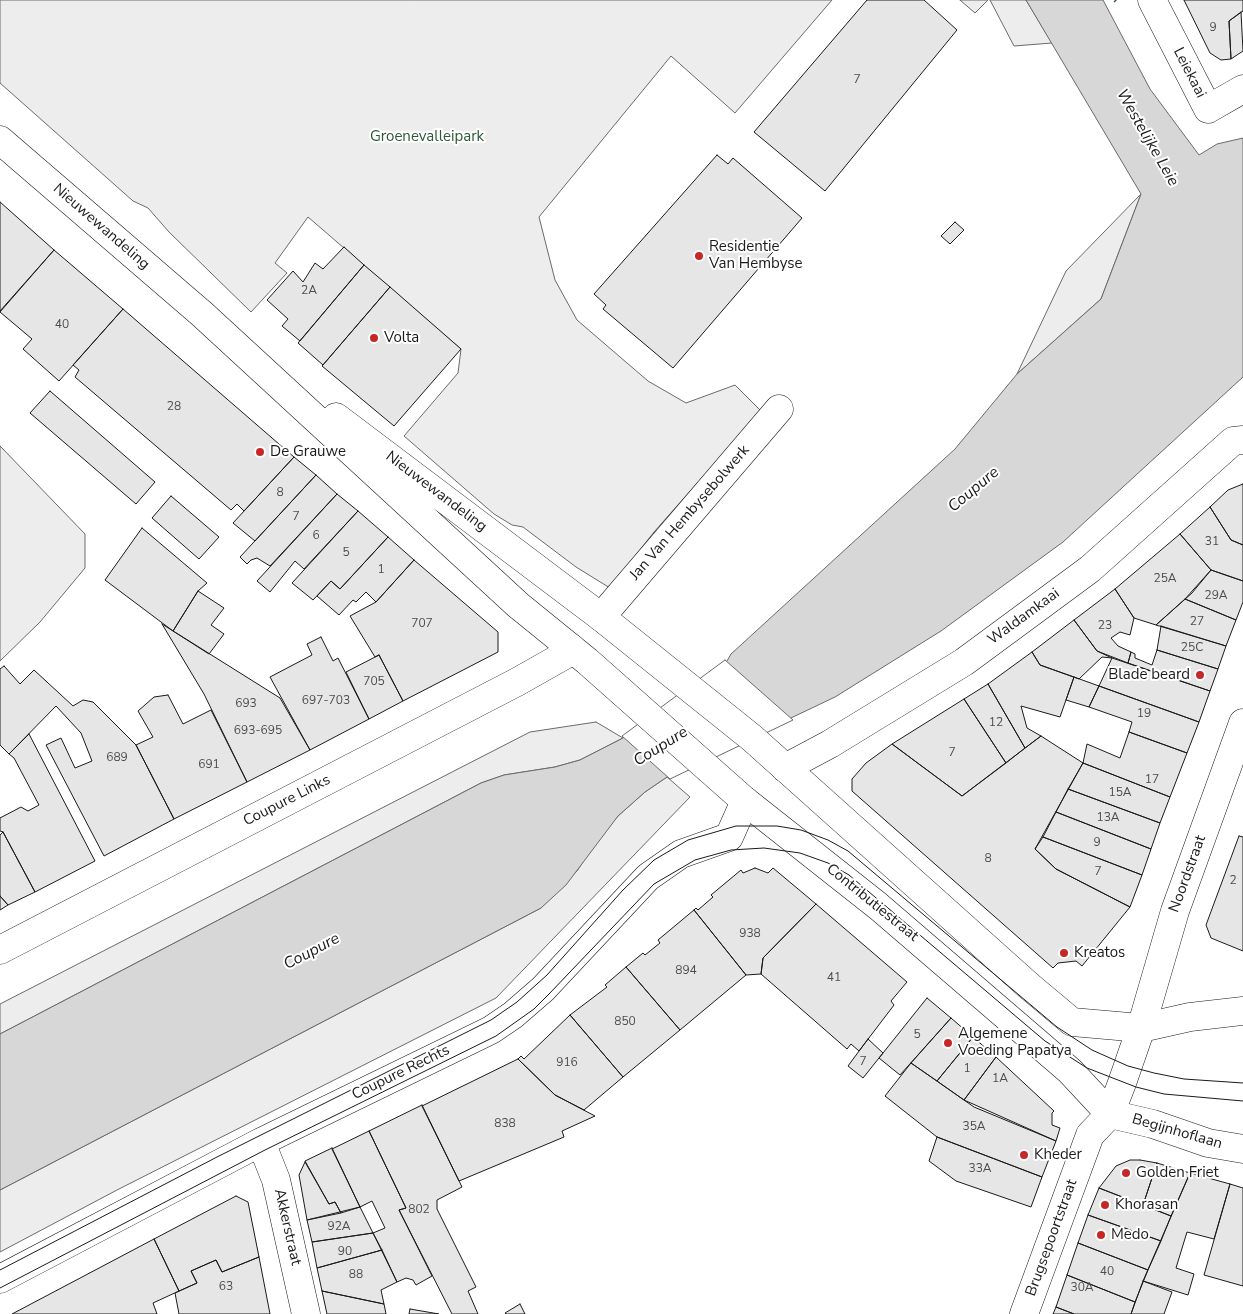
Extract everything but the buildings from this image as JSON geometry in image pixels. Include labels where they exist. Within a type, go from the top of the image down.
[{"type":"street","name":"Leiekaai","points":[[1152,0],[1208,109],[1243,89]]},
{"type":"street","name":"Nieuwewandeling","points":[[0,140],[202,314],[518,605],[629,697]]},
{"type":"street","name":"Nieuwewandeling","points":[[202,314],[601,617],[760,745],[785,768]]},
{"type":"street","name":"Jan Van Hembysebolwerk","points":[[601,617],[780,409]]},
{"type":"street","name":"Waldamkaai","points":[[785,768],[830,744],[964,662],[1090,569],[1233,441],[1243,440]]},
{"type":"street","name":"Coupure Links","points":[[0,950],[517,682],[563,656],[572,648]]},
{"type":"street","name":"Contributiestraat","points":[[629,697],[745,801],[878,906],[1063,1064],[1110,1114]]},
{"type":"street","name":"Noordstraat","points":[[1141,1028],[1175,911],[1243,724]]},
{"type":"street","points":[[785,768],[1029,986],[1072,1022],[1141,1028],[1190,1017],[1243,1011]]},
{"type":"street","name":"Coupure Rechts","points":[[0,1279],[261,1142],[491,1030],[513,1015],[544,989],[648,877],[681,854],[729,837],[745,801]]},
{"type":"street","name":"Brugsepoortstraat","points":[[1024,1314],[1090,1135],[1110,1114],[1141,1028]]},
{"type":"street","name":"Begijnhoflaan","points":[[1110,1114],[1153,1124],[1208,1143],[1243,1149]]},
{"type":"street","name":"Akkerstraat","points":[[261,1142],[276,1180],[306,1314]]},
{"type":"green space","name":"Groenevalleipark","points":[[0,0],[832,0],[735,113],[671,56],[539,217],[555,280],[577,320],[648,381],[686,403],[735,385],[761,411],[654,532],[610,588],[576,567],[523,527],[512,525],[494,514],[404,436],[458,373],[461,349],[308,217],[275,263],[287,273],[251,312],[169,232],[148,208],[133,201],[0,83]]},
{"type":"green space","points":[[960,0],[988,0],[975,13]]},
{"type":"green space","points":[[990,0],[1026,0],[1052,43],[1014,46]]},
{"type":"green space","points":[[1141,194],[1101,299],[1017,374],[1066,271]]},
{"type":"green space","points":[[0,446],[85,534],[85,568],[40,622],[0,661]]},
{"type":"green space","points":[[596,722],[623,738],[580,760],[555,767],[504,775],[481,783],[0,1034],[0,1004],[530,732]]},
{"type":"green space","points":[[667,777],[690,797],[496,998],[117,1190],[0,1252],[0,1190],[541,908],[577,871],[596,842],[618,816],[645,792]]},
{"type":"water","points":[[1026,0],[1103,0],[1150,89],[1199,155],[1217,144],[1243,138],[1243,377],[1063,542],[941,631],[835,697],[667,777],[645,792],[618,816],[566,885],[541,908],[0,1190],[0,1034],[481,783],[504,775],[555,767],[580,760],[623,738],[727,661],[731,654],[955,449],[1017,374],[1101,299],[1141,194]]},
{"type":"pier","points":[[725,660],[793,720],[670,779],[622,736]]},
{"type":"tram line","points":[[0,1270],[217,1157],[491,1020],[517,1002],[547,975],[623,890],[654,860],[688,840],[736,826],[777,826],[801,830],[828,840],[848,851],[1057,1027],[1092,1050],[1128,1066],[1154,1073],[1184,1079],[1243,1083]]},
{"type":"tram line","points":[[0,1288],[265,1150],[496,1036],[534,1009],[654,884],[695,860],[731,850],[764,848],[800,853],[828,863],[849,875],[1045,1041],[1087,1068],[1136,1087],[1164,1094],[1243,1101]]},
{"type":"place","name":"Residentie Van Hembyse","points":[[699,256]]},
{"type":"place","name":"Volta","points":[[374,338]]},
{"type":"place","name":"De Grauwe","points":[[260,452]]},
{"type":"place","name":"Blade beard","points":[[1200,675]]},
{"type":"place","name":"Kreatos","points":[[1064,953]]},
{"type":"place","name":"Algemene Voeding Papatya","points":[[948,1043]]},
{"type":"place","name":"Kheder","points":[[1024,1155]]},
{"type":"place","name":"Golden Friet","points":[[1126,1173]]},
{"type":"place","name":"Khorasan","points":[[1105,1205]]},
{"type":"place","name":"Medo","points":[[1101,1235]]},
{"type":"water label","name":"Westelijke Leie","points":[[1147,138]]},
{"type":"water label","name":"Coupure","points":[[974,490]]},
{"type":"water label","name":"Coupure","points":[[661,747]]},
{"type":"water label","name":"Coupure","points":[[312,952]]}]
